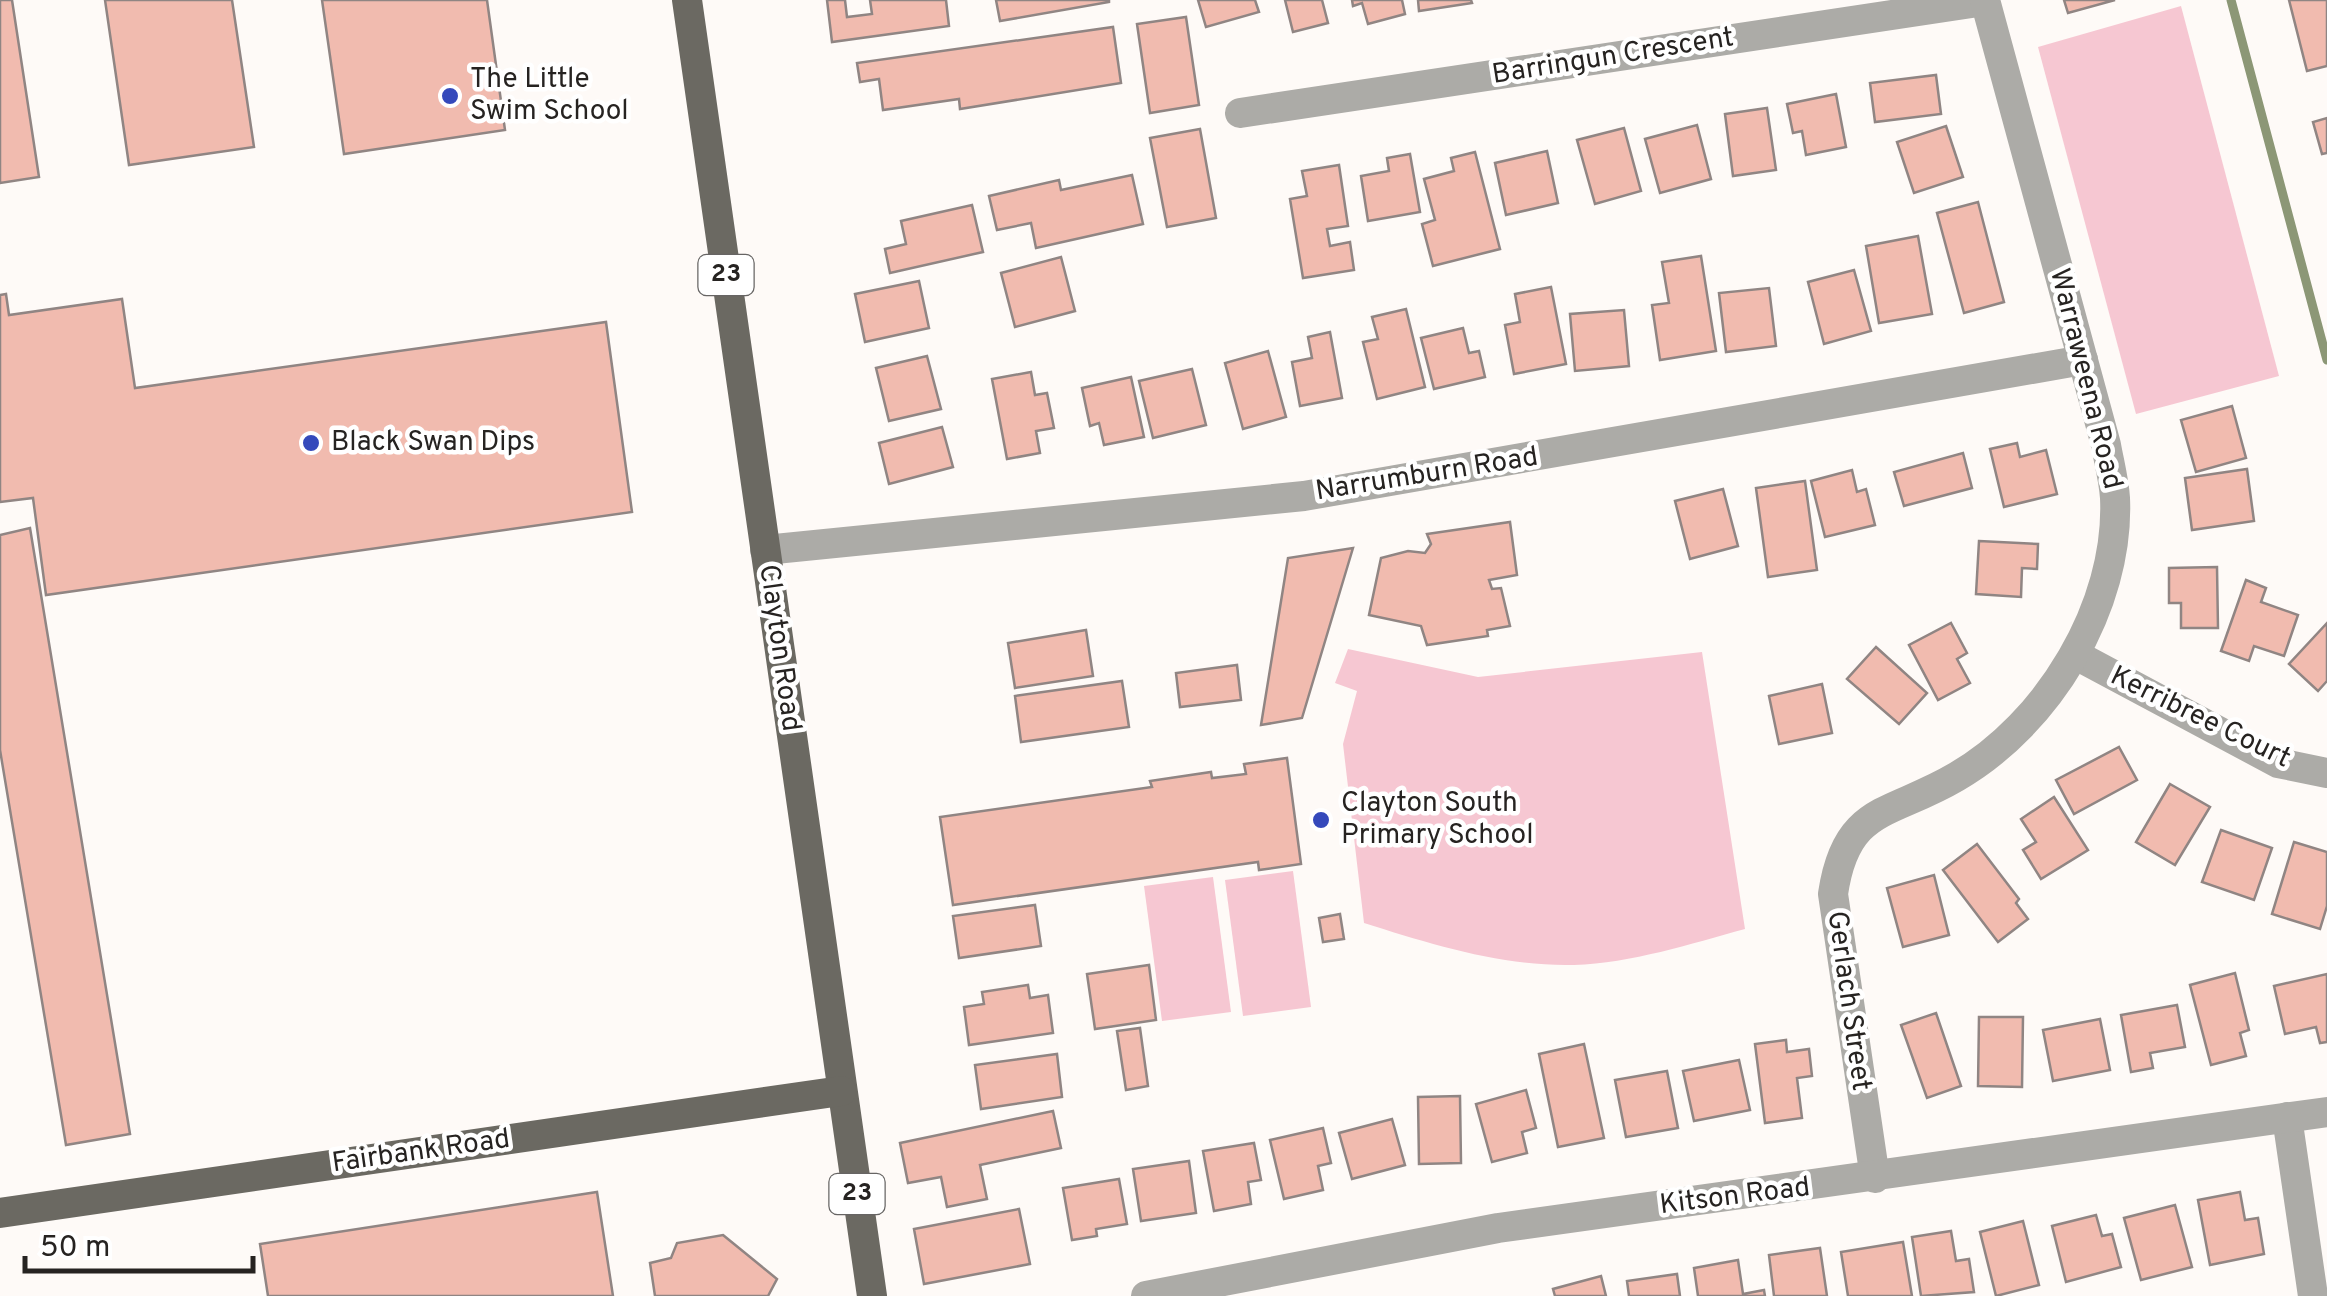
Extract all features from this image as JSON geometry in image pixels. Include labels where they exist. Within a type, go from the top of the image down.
[{"type":"main road","name":"Clayton Road","points":[[687,0],[872,1296]]},
{"type":"main road","name":"Fairbank Road","points":[[0,1213],[841,1092]]},
{"type":"street","name":"Barringun Crescent","points":[[1240,114],[1985,0]]},
{"type":"street","name":"Warraweena Road","points":[[1857,830],[1876,814],[1955,778],[2000,746],[2046,702],[2076,655],[2106,568],[2115,500],[2083,360],[1985,0]]},
{"type":"street","name":"Narrumburn Road","points":[[765,550],[1304,496],[2083,360]]},
{"type":"street","name":"Kerribree Court","points":[[2076,655],[2278,762],[2327,773]]},
{"type":"street","name":"Gerlach Street","points":[[1857,830],[1838,857],[1832,894],[1875,1178]]},
{"type":"street","name":"Kitson Road","points":[[1146,1296],[1498,1228],[2327,1112]]},
{"type":"street","points":[[2287,1118],[2313,1296]]},
{"type":"shaded area","points":[[2181,6],[2279,376],[2136,414],[2038,47]]},
{"type":"shaded area","points":[[1348,649],[1478,677],[1702,652],[1745,929],[1617,961],[1548,965],[1468,953],[1364,923],[1343,744],[1357,691],[1335,683]]},
{"type":"shaded area","points":[[1293,871],[1311,1007],[1243,1016],[1225,880]]},
{"type":"shaded area","points":[[1213,877],[1231,1012],[1162,1021],[1144,886]]},
{"type":"building","points":[[0,0],[12,0],[39,177],[0,183]]},
{"type":"building","points":[[105,0],[232,0],[254,147],[129,165]]},
{"type":"building","points":[[322,0],[487,0],[505,130],[344,154]]},
{"type":"building","points":[[827,0],[845,0],[847,17],[872,14],[870,0],[946,0],[949,26],[832,42]]},
{"type":"building","points":[[996,0],[1109,0],[1109,2],[1000,21]]},
{"type":"building","points":[[1198,0],[1255,0],[1259,12],[1206,27]]},
{"type":"building","points":[[1285,0],[1322,0],[1328,23],[1293,32]]},
{"type":"building","points":[[1352,0],[1402,0],[1405,14],[1368,24],[1362,3],[1353,6]]},
{"type":"building","points":[[1418,0],[1471,0],[1472,3],[1419,11]]},
{"type":"building","points":[[2064,0],[2115,0],[2068,13]]},
{"type":"building","points":[[2289,0],[2327,0],[2327,66],[2307,71]]},
{"type":"building","points":[[1186,17],[1199,105],[1150,113],[1137,24]]},
{"type":"building","points":[[1113,27],[1121,83],[960,109],[959,99],[883,110],[879,79],[860,82],[857,63]]},
{"type":"building","points":[[1936,75],[1941,114],[1875,122],[1870,83]]},
{"type":"building","points":[[1836,94],[1846,147],[1806,155],[1802,131],[1793,133],[1787,104]]},
{"type":"building","points":[[1767,108],[1776,170],[1733,176],[1725,114]]},
{"type":"building","points":[[2327,118],[2327,153],[2322,154],[2313,122]]},
{"type":"building","points":[[1697,125],[1711,179],[1660,193],[1645,139]]},
{"type":"building","points":[[1946,126],[1963,177],[1914,193],[1897,142]]},
{"type":"building","points":[[1624,128],[1641,191],[1595,204],[1577,140]]},
{"type":"building","points":[[1200,129],[1216,218],[1167,227],[1150,138]]},
{"type":"building","points":[[1547,151],[1558,203],[1506,215],[1495,163]]},
{"type":"building","points":[[1475,152],[1500,249],[1433,266],[1422,224],[1435,220],[1424,179],[1454,171],[1451,158]]},
{"type":"building","points":[[1410,154],[1420,212],[1368,221],[1361,176],[1389,171],[1387,158]]},
{"type":"building","points":[[1339,165],[1348,226],[1327,229],[1330,246],[1350,242],[1354,270],[1303,278],[1290,199],[1307,196],[1302,171]]},
{"type":"building","points":[[1132,175],[1143,224],[1036,248],[1031,223],[997,230],[989,196],[1059,180],[1061,190]]},
{"type":"building","points":[[1978,202],[2004,302],[1964,313],[1937,213]]},
{"type":"building","points":[[972,205],[983,252],[890,273],[885,249],[906,244],[901,221]]},
{"type":"building","points":[[1918,236],[1932,314],[1879,323],[1866,246]]},
{"type":"building","points":[[1701,256],[1716,351],[1660,360],[1652,305],[1669,303],[1662,262]]},
{"type":"building","points":[[1061,257],[1075,311],[1015,327],[1001,273]]},
{"type":"building","points":[[1854,270],[1871,331],[1824,344],[1808,282]]},
{"type":"building","points":[[919,281],[929,328],[865,342],[855,294]]},
{"type":"building","points":[[1551,287],[1566,364],[1514,374],[1505,325],[1520,322],[1515,294]]},
{"type":"building","points":[[1769,288],[1776,346],[1726,352],[1719,293]]},
{"type":"building","name":"Black Swan Dips","points":[[6,294],[9,315],[122,299],[135,388],[606,322],[632,512],[46,595],[33,498],[0,502],[0,295]]},
{"type":"building","points":[[1406,309],[1425,387],[1377,399],[1363,342],[1378,339],[1372,317]]},
{"type":"building","points":[[1624,310],[1629,366],[1575,371],[1570,314]]},
{"type":"building","points":[[1463,328],[1469,353],[1479,351],[1485,377],[1434,389],[1421,338]]},
{"type":"building","points":[[1330,332],[1342,398],[1300,406],[1292,362],[1312,358],[1308,337]]},
{"type":"building","points":[[1268,351],[1286,417],[1243,429],[1225,363]]},
{"type":"building","points":[[927,356],[941,409],[889,421],[876,368]]},
{"type":"building","points":[[1192,369],[1206,425],[1153,438],[1139,381]]},
{"type":"building","points":[[1031,372],[1035,395],[1047,393],[1054,428],[1036,431],[1040,453],[1007,459],[992,379]]},
{"type":"building","points":[[1131,377],[1144,437],[1104,445],[1099,423],[1090,426],[1082,388]]},
{"type":"building","points":[[2232,406],[2246,458],[2196,472],[2181,420]]},
{"type":"building","points":[[942,427],[953,467],[889,484],[879,443]]},
{"type":"building","points":[[2017,443],[2020,457],[2046,450],[2057,494],[2004,507],[1990,449]]},
{"type":"building","points":[[1963,453],[1972,488],[1904,506],[1894,472]]},
{"type":"building","points":[[2247,469],[2254,521],[2192,530],[2185,478]]},
{"type":"building","points":[[1852,470],[1857,492],[1866,489],[1875,525],[1825,537],[1811,481]]},
{"type":"building","points":[[1805,481],[1817,570],[1768,577],[1756,488]]},
{"type":"building","points":[[1723,489],[1738,546],[1690,559],[1675,501]]},
{"type":"building","points":[[1510,522],[1517,575],[1489,580],[1492,589],[1501,588],[1510,626],[1487,630],[1488,636],[1427,645],[1421,626],[1369,615],[1381,558],[1408,551],[1425,553],[1431,544],[1427,534]]},
{"type":"building","points":[[30,528],[130,1134],[66,1145],[0,750],[0,535]]},
{"type":"building","points":[[1979,541],[2038,544],[2037,569],[2022,568],[2021,597],[1976,594]]},
{"type":"building","points":[[1353,548],[1302,718],[1261,725],[1288,558]]},
{"type":"building","points":[[2217,567],[2218,628],[2181,628],[2181,603],[2169,603],[2169,568]]},
{"type":"building","points":[[2246,580],[2266,588],[2261,602],[2298,615],[2284,656],[2254,646],[2249,661],[2221,651]]},
{"type":"building","points":[[1951,623],[1967,653],[1957,659],[1970,683],[1938,700],[1909,645]]},
{"type":"building","points":[[2327,623],[2327,681],[2318,691],[2289,664]]},
{"type":"building","points":[[1086,630],[1093,676],[1015,688],[1008,643]]},
{"type":"building","points":[[1876,647],[1927,693],[1899,724],[1847,679]]},
{"type":"building","points":[[1237,665],[1241,700],[1180,707],[1176,673]]},
{"type":"building","points":[[1122,681],[1129,727],[1021,742],[1015,696]]},
{"type":"building","points":[[1822,684],[1832,733],[1779,744],[1769,696]]},
{"type":"building","points":[[2119,747],[2137,780],[2074,814],[2056,780]]},
{"type":"building","points":[[1287,758],[1301,864],[1259,870],[1258,862],[953,905],[940,817],[1152,787],[1150,781],[1211,772],[1212,778],[1246,774],[1244,764]]},
{"type":"building","points":[[2170,784],[2210,807],[2175,865],[2136,842]]},
{"type":"building","points":[[2054,797],[2088,850],[2041,879],[2023,850],[2036,842],[2021,819]]},
{"type":"building","points":[[2221,830],[2272,848],[2254,900],[2202,882]]},
{"type":"building","points":[[2294,842],[2327,852],[2327,906],[2320,929],[2272,914]]},
{"type":"building","points":[[1977,844],[2019,899],[2016,903],[2028,919],[1998,942],[1943,870]]},
{"type":"building","points":[[1934,875],[1949,935],[1903,947],[1887,888]]},
{"type":"building","points":[[1035,905],[1041,946],[959,958],[953,916]]},
{"type":"building","points":[[1340,914],[1344,939],[1323,942],[1319,918]]},
{"type":"building","points":[[1149,965],[1156,1020],[1095,1029],[1087,974]]},
{"type":"building","points":[[2235,973],[2249,1030],[2240,1033],[2246,1056],[2211,1065],[2190,985]]},
{"type":"building","points":[[2327,974],[2327,1042],[2320,1043],[2316,1027],[2285,1034],[2274,986]]},
{"type":"building","points":[[1028,985],[1030,998],[1048,995],[1053,1033],[969,1045],[964,1007],[984,1004],[982,992]]},
{"type":"building","points":[[2177,1005],[2185,1047],[2150,1053],[2153,1068],[2131,1072],[2121,1015]]},
{"type":"building","points":[[1936,1013],[1961,1086],[1927,1098],[1901,1025]]},
{"type":"building","points":[[1979,1017],[2023,1017],[2022,1087],[1978,1086]]},
{"type":"building","points":[[2100,1019],[2110,1070],[2053,1081],[2043,1030]]},
{"type":"building","points":[[1140,1028],[1148,1086],[1126,1090],[1117,1031]]},
{"type":"building","points":[[1786,1040],[1787,1052],[1809,1049],[1812,1076],[1797,1078],[1802,1118],[1765,1123],[1755,1044]]},
{"type":"building","points":[[1584,1044],[1604,1138],[1558,1147],[1539,1054]]},
{"type":"building","points":[[1057,1054],[1062,1097],[981,1109],[975,1065]]},
{"type":"building","points":[[1739,1060],[1750,1110],[1694,1121],[1683,1071]]},
{"type":"building","points":[[1667,1071],[1678,1128],[1626,1137],[1615,1080]]},
{"type":"building","points":[[1526,1090],[1536,1128],[1522,1132],[1527,1153],[1492,1162],[1476,1104]]},
{"type":"building","points":[[1460,1096],[1461,1163],[1419,1164],[1418,1097]]},
{"type":"building","points":[[1053,1111],[1061,1148],[980,1165],[987,1199],[947,1207],[941,1177],[908,1183],[900,1143]]},
{"type":"building","points":[[1392,1119],[1405,1165],[1352,1179],[1339,1133]]},
{"type":"building","points":[[1323,1128],[1331,1163],[1318,1166],[1323,1190],[1284,1199],[1270,1140]]},
{"type":"building","points":[[1254,1143],[1261,1180],[1248,1182],[1251,1204],[1214,1211],[1203,1151]]},
{"type":"building","points":[[1189,1161],[1196,1213],[1141,1221],[1133,1169]]},
{"type":"building","points":[[1119,1179],[1127,1224],[1096,1229],[1097,1236],[1072,1240],[1063,1188]]},
{"type":"building","points":[[597,1192],[613,1296],[268,1296],[260,1244]]},
{"type":"building","points":[[2240,1192],[2245,1220],[2258,1218],[2264,1254],[2210,1265],[2198,1200]]},
{"type":"building","points":[[2175,1205],[2192,1267],[2141,1280],[2124,1218]]},
{"type":"building","points":[[1019,1209],[1030,1264],[924,1284],[914,1229]]},
{"type":"building","points":[[2096,1215],[2102,1236],[2112,1234],[2121,1267],[2066,1282],[2052,1226]]},
{"type":"building","points":[[2023,1221],[2039,1285],[1996,1296],[1980,1232]]},
{"type":"building","points":[[1951,1231],[1956,1261],[1969,1259],[1974,1292],[1921,1296],[1912,1237]]},
{"type":"building","points":[[723,1235],[777,1279],[768,1296],[655,1296],[650,1263],[671,1258],[677,1243]]},
{"type":"building","points":[[1903,1242],[1912,1296],[1848,1296],[1841,1252]]},
{"type":"building","points":[[1820,1248],[1827,1296],[1774,1296],[1769,1255]]},
{"type":"building","points":[[1738,1260],[1743,1294],[1764,1290],[1765,1296],[1698,1296],[1694,1268]]},
{"type":"building","points":[[1677,1274],[1680,1296],[1629,1296],[1627,1281]]},
{"type":"building","points":[[1601,1276],[1606,1296],[1555,1296],[1553,1289]]},
{"type":"waterway","points":[[2231,0],[2327,360]]},
{"type":"place","name":"The Little Swim School","points":[[450,96]]},
{"type":"place","name":"Black Swan Dips","points":[[311,443]]},
{"type":"place","name":"Clayton South Primary School","points":[[1321,820]]}]
